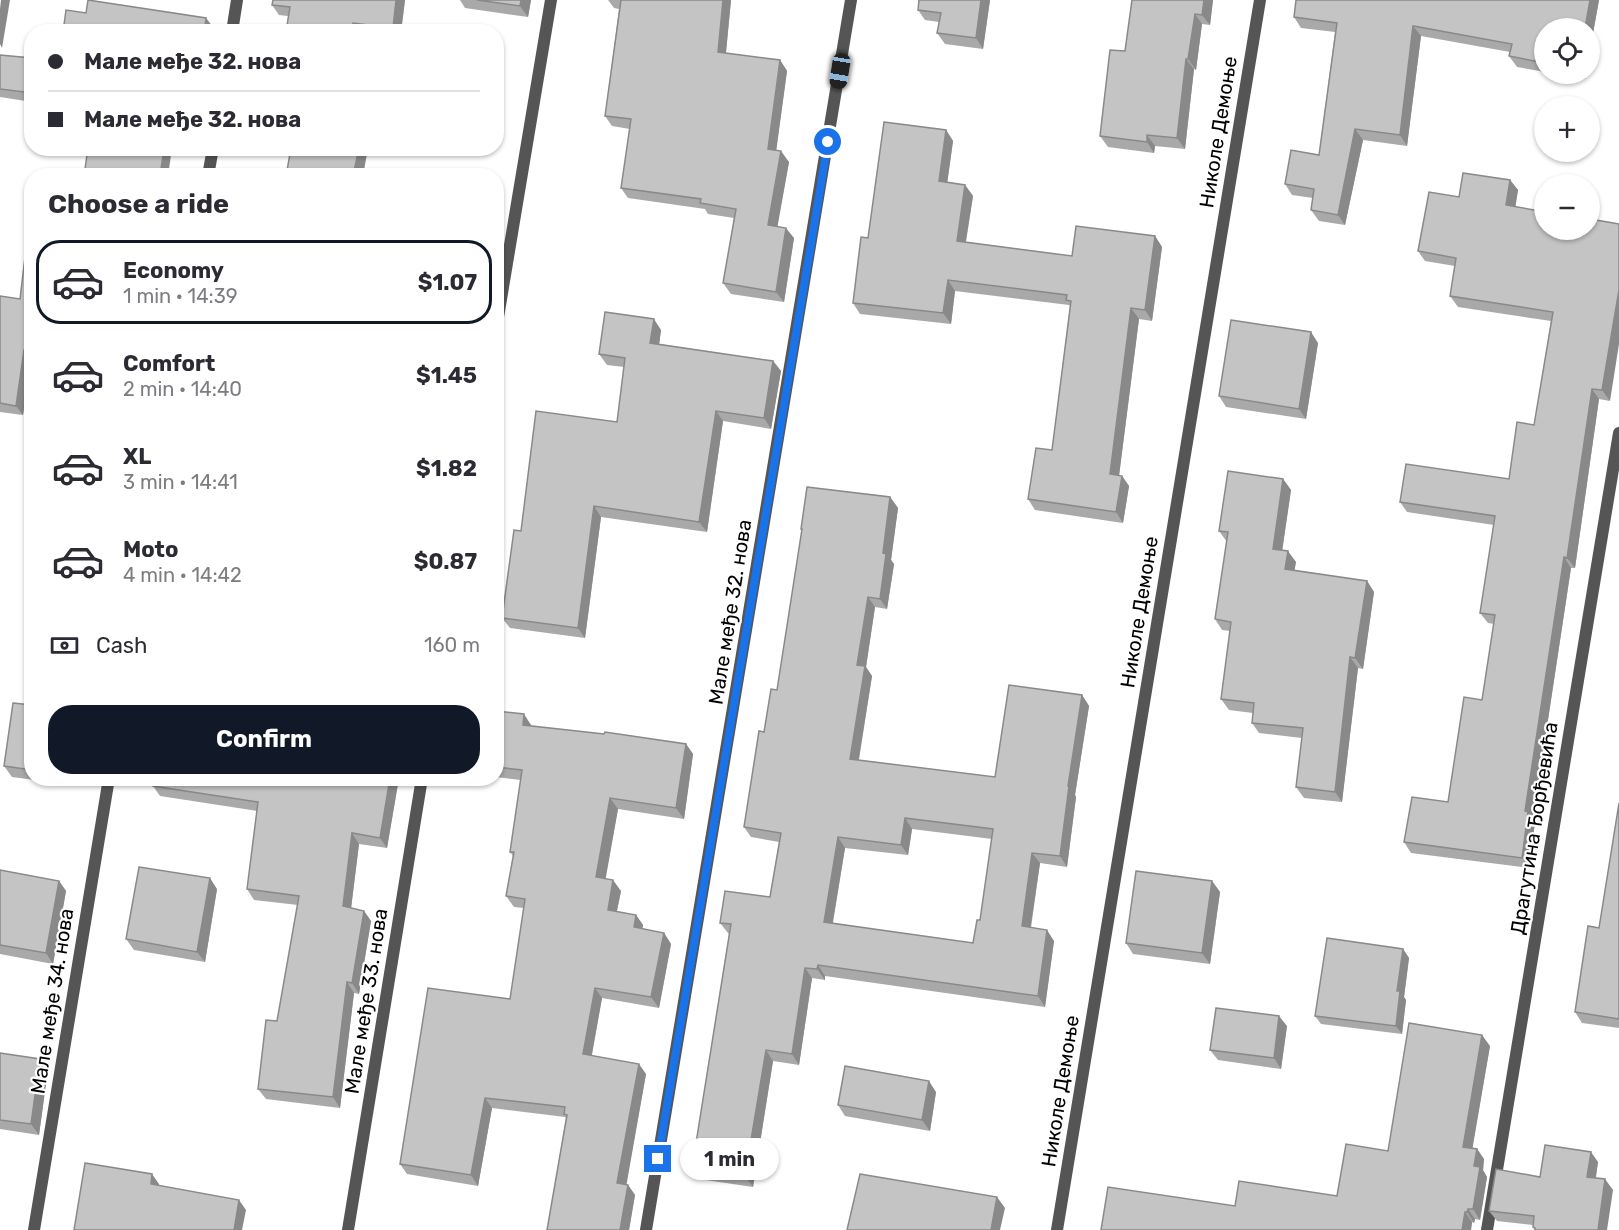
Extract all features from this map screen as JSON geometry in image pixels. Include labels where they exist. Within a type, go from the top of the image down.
[{"type":"street","points":[[233,24],[237,0]]},
{"type":"street","points":[[504,281],[551,0]]},
{"type":"street","name":"Мале међе 32. нова","points":[[646,1230],[851,0]]},
{"type":"street","name":"Николе Демоње","points":[[1057,1230],[1260,0]]},
{"type":"street","name":"Драгутина Ђорђевића","points":[[1487,1230],[1619,433]]},
{"type":"street","name":"Мале међе 34. нова","points":[[34,1230],[108,786]]},
{"type":"street","name":"Мале међе 33. нова","points":[[348,1230],[421,786]]},
{"type":"building","points":[[88,0],[206,18],[205,24],[64,24],[66,10],[86,13]]},
{"type":"building","points":[[273,0],[396,0],[393,24],[287,24],[290,7],[272,5]]},
{"type":"building","points":[[477,0],[521,0],[520,6]]},
{"type":"building","points":[[621,0],[723,0],[718,52],[780,60],[768,149],[781,151],[768,225],[786,228],[776,292],[723,283],[736,209],[700,203],[701,199],[621,188],[631,119],[605,116]]},
{"type":"building","points":[[919,0],[981,0],[976,38],[937,33],[941,13],[918,10]]},
{"type":"building","points":[[1132,0],[1204,0],[1202,15],[1195,14],[1188,59],[1186,59],[1177,138],[1147,135],[1147,142],[1100,136],[1110,50],[1125,51]]},
{"type":"building","points":[[1296,0],[1590,0],[1587,18],[1534,18],[1534,61],[1509,56],[1512,44],[1413,26],[1400,135],[1355,129],[1338,215],[1311,210],[1314,189],[1285,184],[1291,150],[1319,155],[1337,23],[1294,17]]},
{"type":"building","points":[[0,55],[24,57],[24,92],[0,89]]},
{"type":"building","points":[[884,122],[946,130],[939,181],[965,185],[957,241],[1072,256],[1076,226],[1155,236],[1145,310],[1131,308],[1110,474],[1122,476],[1116,512],[1028,499],[1036,448],[1052,450],[1071,301],[1066,300],[1067,295],[948,280],[943,313],[853,303],[861,237],[868,238]]},
{"type":"building","points":[[87,156],[163,156],[161,168],[85,168]]},
{"type":"building","points":[[290,156],[357,156],[355,168],[287,168]]},
{"type":"building","points":[[1463,173],[1510,180],[1506,205],[1534,210],[1534,240],[1600,240],[1600,221],[1619,224],[1619,290],[1602,390],[1592,389],[1567,558],[1564,557],[1525,811],[1528,812],[1522,858],[1404,842],[1412,797],[1448,802],[1464,697],[1482,700],[1495,615],[1480,613],[1495,516],[1400,502],[1406,464],[1509,479],[1517,422],[1534,425],[1553,312],[1450,296],[1456,258],[1418,251],[1429,192],[1459,197]]},
{"type":"building","points":[[24,266],[24,350],[16,406],[0,403],[0,296],[20,299]]},
{"type":"building","points":[[605,312],[654,319],[650,343],[773,361],[764,418],[716,411],[699,522],[594,506],[578,628],[504,618],[514,530],[521,531],[536,411],[617,422],[625,358],[599,354]]},
{"type":"building","points":[[1231,320],[1311,332],[1299,409],[1219,396]]},
{"type":"building","points":[[1228,471],[1283,479],[1273,549],[1288,551],[1285,569],[1367,581],[1355,658],[1350,657],[1335,792],[1296,787],[1303,728],[1252,723],[1254,703],[1221,699],[1231,622],[1215,619],[1228,532],[1219,531]]},
{"type":"building","points":[[807,487],[890,497],[880,599],[868,597],[857,665],[865,666],[850,759],[995,777],[1009,685],[1082,695],[1060,856],[1032,853],[1022,926],[1047,930],[1038,996],[818,965],[817,969],[805,968],[792,1054],[766,1050],[745,1176],[692,1168],[731,924],[720,923],[725,891],[770,897],[781,833],[744,827],[759,731],[764,732],[771,689],[777,690]],"holes":[[[905,818],[993,829],[980,920],[977,920],[973,943],[824,922],[838,837],[901,845]]]},
{"type":"building","points":[[13,703],[24,704],[24,769],[4,766]]},
{"type":"building","points":[[504,712],[524,714],[523,725],[604,734],[605,732],[686,744],[676,808],[610,798],[596,877],[613,880],[608,910],[636,915],[634,927],[664,933],[651,997],[595,988],[583,1054],[639,1064],[617,1183],[628,1185],[620,1230],[547,1230],[567,1115],[564,1114],[565,1107],[485,1098],[471,1175],[400,1164],[428,988],[510,999],[525,899],[506,896],[514,852],[510,852],[522,770],[504,768]]},
{"type":"building","points":[[153,786],[389,786],[380,838],[352,833],[343,906],[364,911],[352,983],[347,982],[333,1097],[258,1089],[266,1020],[277,1021],[299,896],[247,889],[258,802]]},
{"type":"building","points":[[1619,803],[1619,1019],[1575,1012],[1588,926],[1599,928]]},
{"type":"building","points":[[139,867],[210,878],[197,952],[126,939]]},
{"type":"building","points":[[0,870],[59,881],[46,953],[0,945]]},
{"type":"building","points":[[1136,871],[1212,881],[1202,953],[1126,943]]},
{"type":"building","points":[[1327,938],[1403,949],[1397,991],[1400,991],[1396,1026],[1315,1016]]},
{"type":"building","points":[[1216,1008],[1279,1016],[1274,1058],[1210,1050]]},
{"type":"building","points":[[1409,1023],[1482,1035],[1463,1147],[1477,1149],[1474,1166],[1480,1167],[1473,1209],[1465,1212],[1462,1230],[1101,1230],[1108,1187],[1235,1206],[1239,1181],[1337,1196],[1346,1144],[1388,1151]]},
{"type":"building","points":[[0,1053],[40,1059],[31,1124],[0,1120]]},
{"type":"building","points":[[845,1066],[929,1081],[922,1120],[838,1105]]},
{"type":"building","points":[[1545,1145],[1591,1152],[1587,1177],[1605,1179],[1598,1230],[1535,1230],[1534,1216],[1489,1211],[1496,1169],[1540,1177]]},
{"type":"building","points":[[85,1163],[152,1174],[151,1184],[239,1200],[234,1230],[74,1230]]},
{"type":"building","points":[[860,1174],[997,1197],[991,1230],[847,1230]]},
{"type":"route","points":[[658,1159],[828,142]]}]
